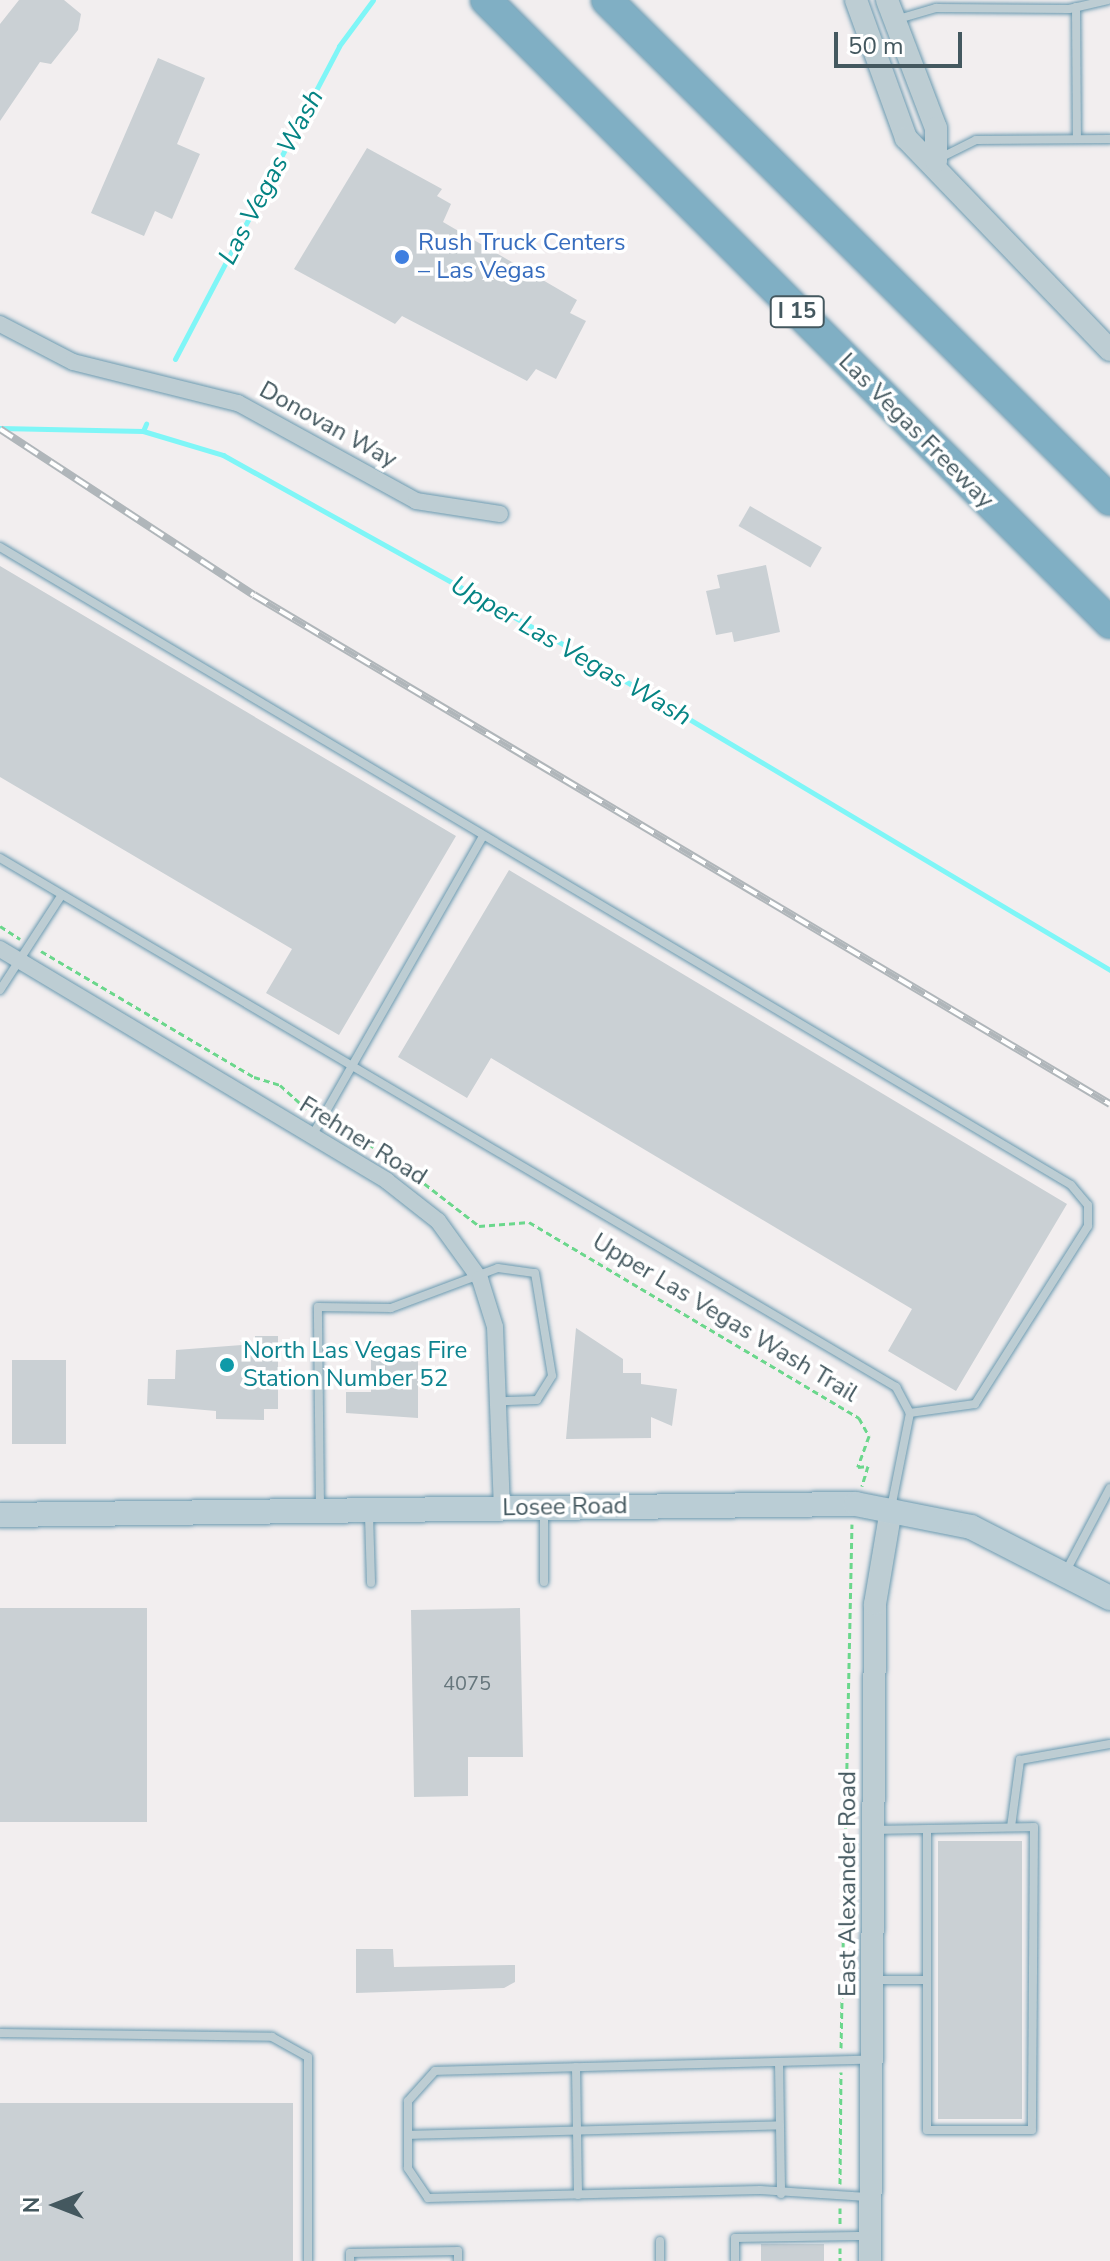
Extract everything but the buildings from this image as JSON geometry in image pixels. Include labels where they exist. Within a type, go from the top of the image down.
[{"type":"highway","name":"Las Vegas Freeway","points":[[486,0],[1110,623]]},
{"type":"highway","points":[[607,0],[1110,500]]},
{"type":"main road","name":"Losee Road","points":[[0,1515],[856,1504],[971,1527],[1066,1572],[1110,1598]]},
{"type":"street","points":[[856,0],[906,138],[936,161],[980,221],[1110,350]]},
{"type":"street","points":[[890,10],[936,128],[936,161]]},
{"type":"street","name":"Donovan Way","points":[[0,324],[73,362],[238,403],[416,501],[500,514]]},
{"type":"street","name":"Frehner Road","points":[[0,949],[418,1203],[480,1279],[495,1327],[501,1401],[502,1508]]},
{"type":"street","name":"East Alexander Road","points":[[870,2261],[875,1604],[891,1509]]},
{"type":"lane","points":[[890,10],[1076,7],[1108,0]]},
{"type":"lane","points":[[1076,7],[1077,139]]},
{"type":"lane","points":[[936,161],[976,140],[1110,139]]},
{"type":"lane","points":[[0,547],[1071,1185],[1088,1205],[1088,1226],[975,1404],[910,1413]]},
{"type":"lane","points":[[312,1136],[483,836]]},
{"type":"lane","points":[[0,858],[349,1068],[896,1387],[910,1413],[891,1509]]},
{"type":"lane","points":[[0,990],[61,896]]},
{"type":"lane","points":[[320,1511],[318,1307],[391,1308],[480,1279],[498,1268],[535,1273],[550,1353],[546,1392],[537,1400],[501,1401]]},
{"type":"lane","points":[[1066,1572],[1110,1488]]},
{"type":"lane","points":[[544,1507],[544,1582]]},
{"type":"lane","points":[[369,1510],[371,1583]]},
{"type":"lane","points":[[1011,1827],[1020,1760],[1110,1744]]},
{"type":"lane","points":[[874,1830],[1034,1827],[1032,2130],[927,2130],[927,1830]]},
{"type":"lane","points":[[873,1980],[927,1980]]},
{"type":"lane","points":[[0,2033],[272,2037],[308,2057],[308,2261]]},
{"type":"lane","points":[[872,2197],[781,2194],[428,2198],[408,2168],[408,2101],[435,2071],[873,2060]]},
{"type":"lane","points":[[779,2062],[781,2194]]},
{"type":"lane","points":[[576,2067],[578,2195]]},
{"type":"lane","points":[[408,2135],[780,2125]]},
{"type":"lane","points":[[735,2261],[735,2238],[870,2236]]},
{"type":"lane","points":[[660,2241],[660,2261]]},
{"type":"lane","points":[[350,2261],[350,2253],[458,2251],[458,2261]]},
{"type":"path","name":"Upper Las Vegas Wash Trail","points":[[0,926],[254,1077],[280,1085],[321,1119],[385,1153],[479,1226],[529,1222],[859,1418],[869,1436],[858,1467],[868,1466],[856,1504],[847,1552],[840,2261]]},
{"type":"waterway","name":"Las Vegas Wash","points":[[175,359],[339,46],[373,0]]},
{"type":"waterway","name":"Upper Las Vegas Wash","points":[[143,431],[146,424]]},
{"type":"waterway","name":"Upper Las Vegas Wash","points":[[0,428],[143,431],[223,455],[580,654],[1110,970]]},
{"type":"railway","points":[[0,429],[254,595],[1110,1104]]},
{"type":"place","name":"Rush Truck Centers – Las Vegas","points":[[402,257]]},
{"type":"place","name":"North Las Vegas Fire Station Number 52","points":[[227,1365]]}]
